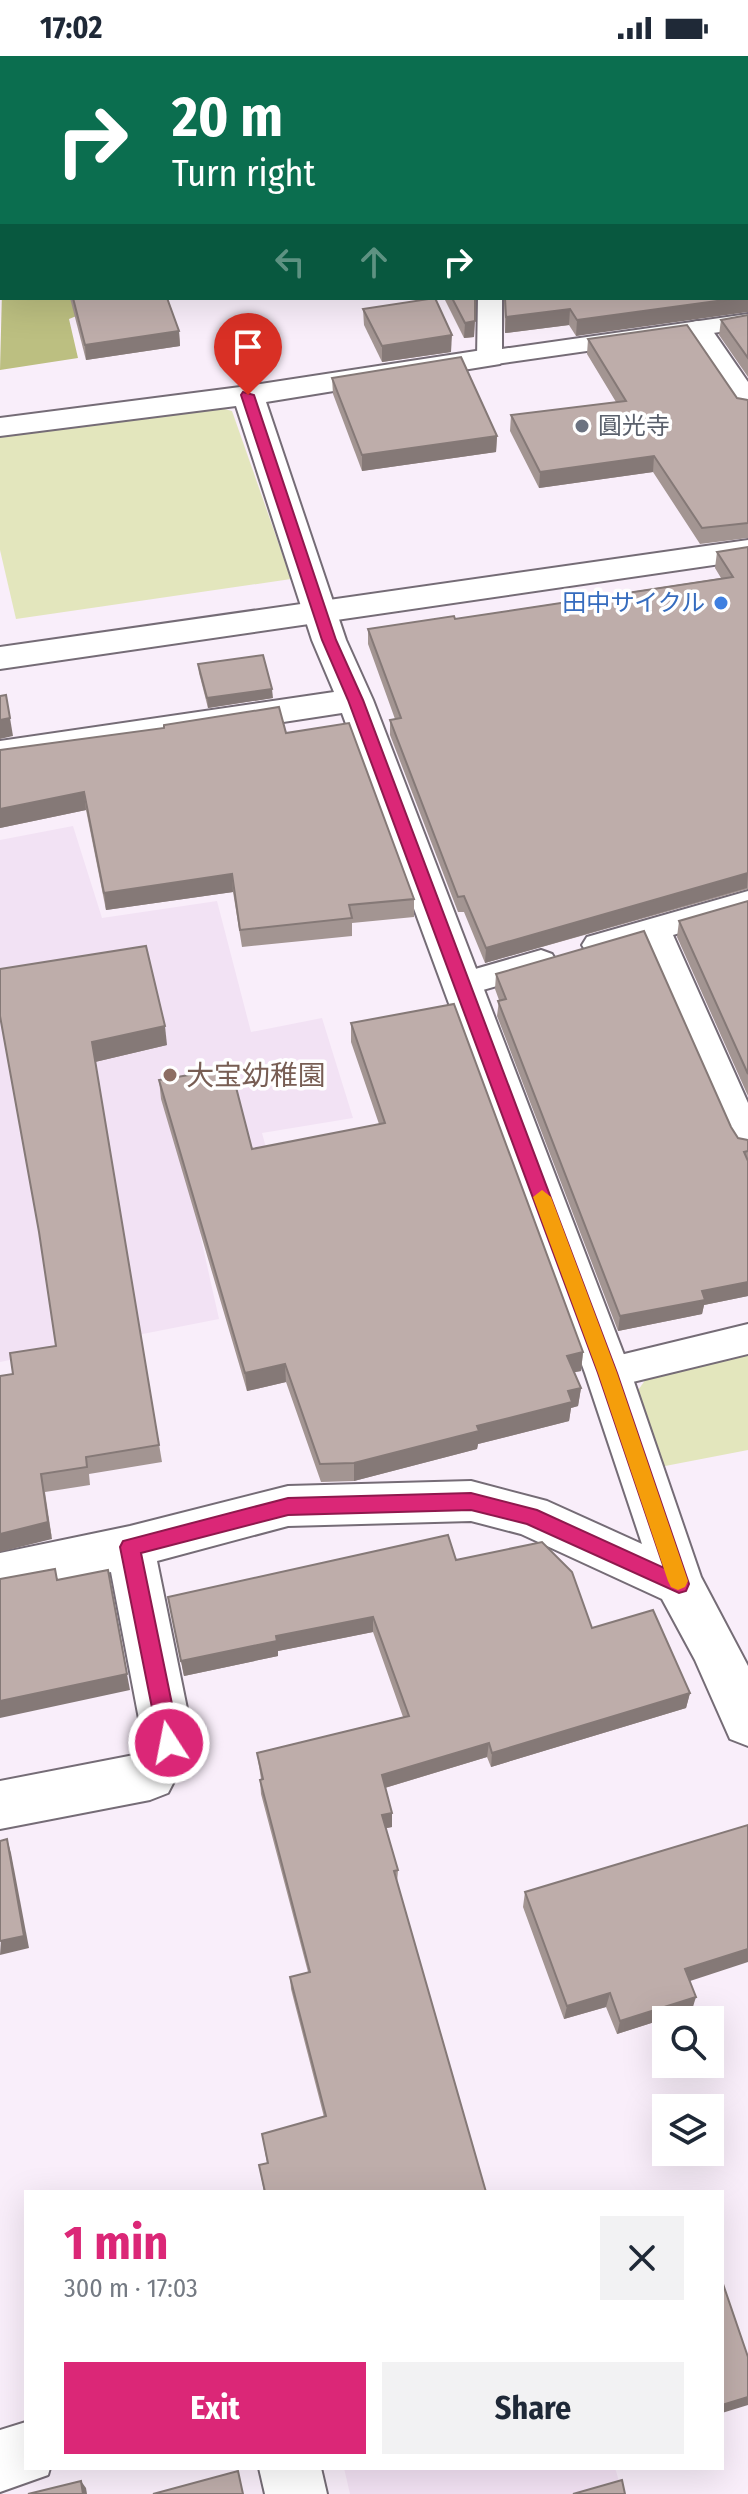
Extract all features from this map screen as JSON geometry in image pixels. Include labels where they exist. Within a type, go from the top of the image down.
[{"type":"street","points":[[697,330],[748,405]]},
{"type":"street","points":[[0,427],[248,395],[489,358]]},
{"type":"street","points":[[248,395],[329,640],[355,700],[608,1373],[679,1584],[715,1648],[748,1723]]},
{"type":"street","points":[[0,658],[748,550]]},
{"type":"street","points":[[0,753],[355,700]]},
{"type":"street","points":[[0,1574],[130,1547],[288,1506],[471,1501],[530,1516],[679,1584]]},
{"type":"street","points":[[0,1805],[150,1776],[169,1743],[130,1547]]},
{"type":"street","points":[[0,2461],[24,2454]]},
{"type":"street","points":[[290,2470],[296,2494]]},
{"type":"lane","points":[[490,300],[489,358],[748,321]]},
{"type":"lane","points":[[462,984],[748,902]]},
{"type":"lane","points":[[654,929],[748,1141]]},
{"type":"lane","points":[[608,1373],[748,1339]]},
{"type":"shaded area","name":"大宝幼稚園","points":[[73,826],[102,918],[217,901],[251,1032],[322,1018],[353,1118],[262,1133],[285,1216],[200,1234],[219,1319],[0,1362],[0,840]]},
{"type":"shaded area","points":[[344,2470],[616,2470],[623,2494],[350,2494]]},
{"type":"green space","points":[[2,300],[116,300],[69,319],[78,358],[0,370]]},
{"type":"green space","points":[[213,406],[232,411],[291,579],[16,619],[0,550],[0,436]]},
{"type":"green space","points":[[748,1353],[748,1450],[660,1467],[631,1400],[646,1379]]},
{"type":"building","points":[[74,300],[168,300],[179,331],[85,345]]},
{"type":"building","points":[[436,300],[452,335],[382,346],[363,309]]},
{"type":"building","points":[[453,300],[475,300],[475,321],[465,323]]},
{"type":"building","points":[[505,300],[724,300],[577,320],[570,309],[506,317]]},
{"type":"building","points":[[748,315],[748,358],[721,320]]},
{"type":"building","points":[[687,325],[737,398],[748,400],[748,523],[702,528],[654,456],[540,472],[511,415],[626,401],[588,339]]},
{"type":"building","points":[[461,357],[497,436],[362,455],[332,378]]},
{"type":"building","points":[[748,547],[748,873],[486,948],[464,896],[458,897],[390,720],[401,718],[368,629],[733,577],[717,552]]},
{"type":"building","points":[[263,655],[272,689],[207,698],[198,664]]},
{"type":"building","points":[[6,695],[10,718],[0,720],[0,696]]},
{"type":"building","points":[[279,707],[286,733],[349,723],[414,899],[349,905],[352,918],[240,930],[232,874],[104,893],[84,792],[0,809],[0,750],[164,728],[164,725]]},
{"type":"building","points":[[748,901],[748,1074],[679,921]]},
{"type":"building","points":[[644,931],[731,1127],[738,1138],[748,1140],[748,1151],[744,1152],[748,1161],[748,1282],[702,1291],[705,1300],[620,1316],[498,1001],[506,999],[496,974]]},
{"type":"building","points":[[146,946],[165,1026],[92,1042],[159,1445],[86,1457],[87,1467],[41,1474],[48,1522],[0,1534],[0,1376],[13,1374],[10,1353],[56,1346],[0,1016],[0,969]]},
{"type":"building","points":[[454,1004],[583,1352],[567,1356],[581,1388],[568,1391],[572,1402],[477,1426],[479,1431],[354,1463],[320,1464],[285,1364],[245,1373],[159,1080],[231,1068],[252,1149],[385,1123],[351,1023]]},
{"type":"building","points":[[448,1535],[456,1560],[542,1542],[572,1572],[592,1628],[653,1610],[690,1693],[492,1753],[489,1743],[382,1775],[392,1813],[382,1815],[398,1870],[394,1871],[485,2190],[265,2190],[259,2165],[268,2163],[262,2134],[326,2116],[290,1977],[310,1972],[260,1780],[263,1779],[257,1753],[409,1716],[373,1617],[276,1636],[277,1641],[181,1661],[168,1597]]},
{"type":"building","points":[[55,1569],[57,1580],[108,1570],[127,1674],[0,1701],[0,1579]]},
{"type":"building","points":[[748,1825],[748,1949],[685,1969],[696,1997],[668,2006],[652,2006],[652,2011],[620,2021],[610,1993],[567,2006],[525,1892]]},
{"type":"building","points":[[7,1839],[24,1936],[0,1941],[0,1841]]},
{"type":"building","points":[[724,2287],[748,2357],[748,2397],[724,2404]]},
{"type":"building","points":[[238,2471],[243,2494],[153,2494]]},
{"type":"building","points":[[622,2480],[625,2494],[573,2494]]},
{"type":"building","points":[[81,2481],[83,2494],[28,2494]]},
{"type":"slow traffic","points":[[542,1197],[608,1373],[678,1581]]},
{"type":"place","name":"圓光寺","points":[[582,426]]},
{"type":"place","name":"田中サイクル","points":[[721,603]]},
{"type":"place","name":"大宝幼稚園","points":[[170,1075]]},
{"type":"route","points":[[169,1743],[130,1547],[288,1506],[471,1501],[530,1516],[679,1584],[608,1373],[355,700],[329,640],[248,395]]}]
